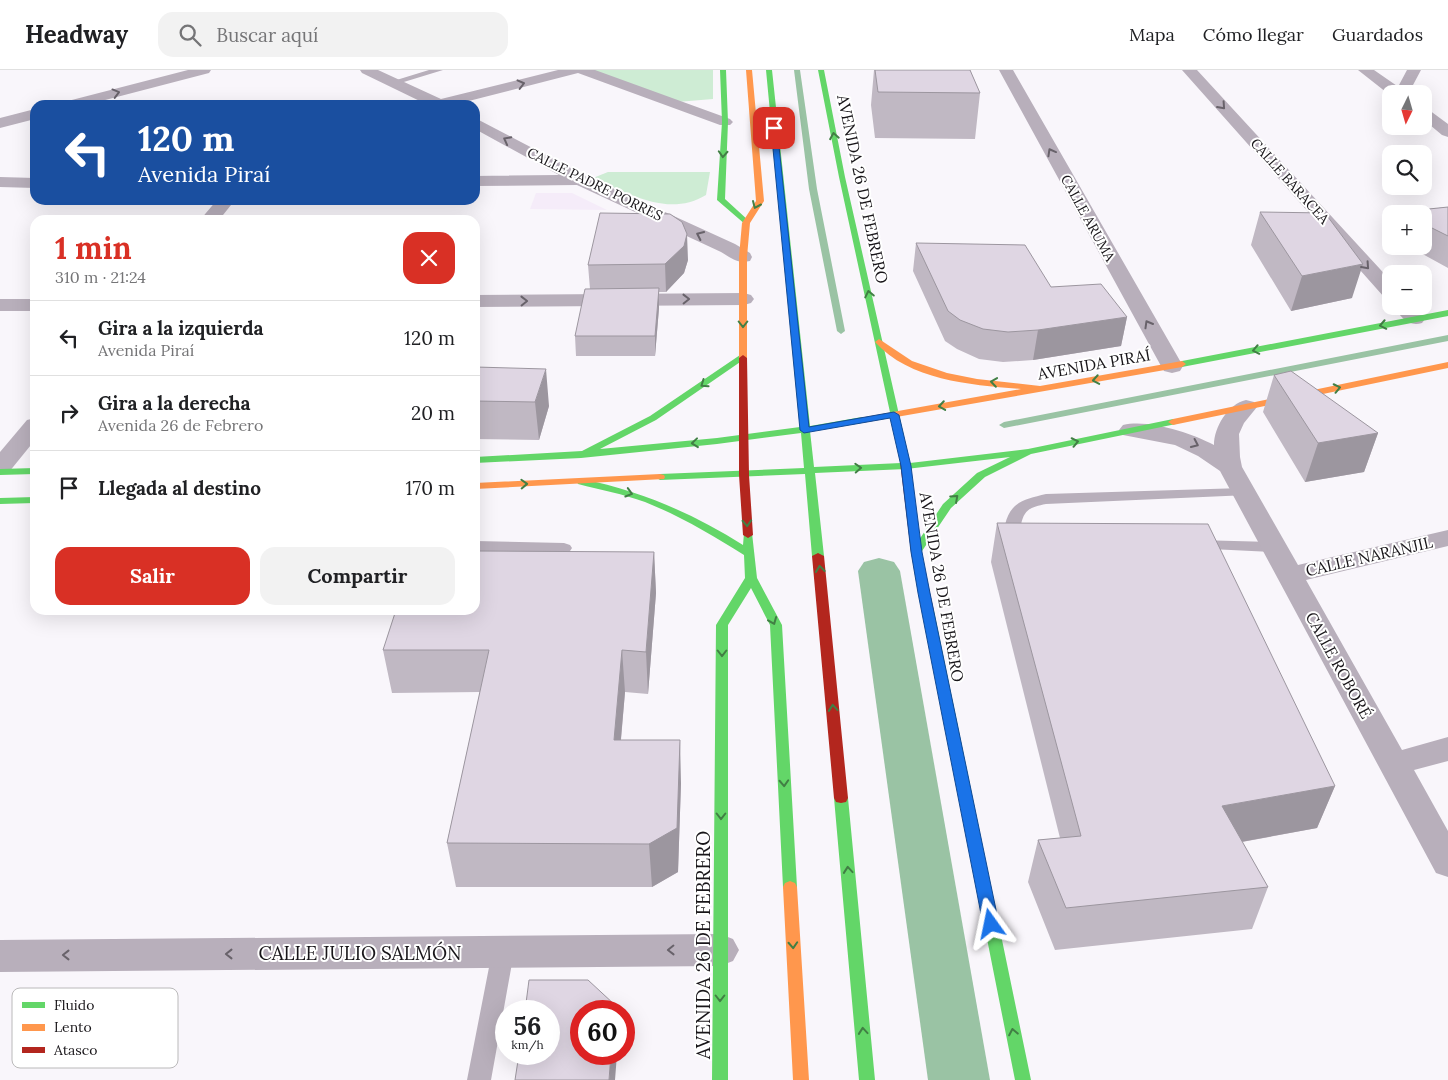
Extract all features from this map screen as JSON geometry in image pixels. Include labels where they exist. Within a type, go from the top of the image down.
[{"type":"main road","points":[[723,70],[725,122],[721,200],[746,222]]},
{"type":"main road","points":[[769,70],[804,430],[810,471],[868,1080]]},
{"type":"main road","name":"AVENIDA 26 DE FEBRERO","points":[[821,70],[842,178],[906,466],[916,552],[1023,1080]]},
{"type":"main road","points":[[725,105],[750,75]]},
{"type":"main road","points":[[750,75],[760,201],[746,222],[743,257],[744,475],[751,578],[776,625],[800,1080]]},
{"type":"main road","name":"AVENIDA PIRAÍ","points":[[1432,313],[1448,313]]},
{"type":"main road","name":"AVENIDA PIRAÍ","points":[[480,460],[581,455],[804,430],[1172,366],[1400,315]]},
{"type":"main road","points":[[879,342],[902,359],[918,367],[938,373],[1042,389]]},
{"type":"main road","points":[[581,455],[653,418],[743,356]]},
{"type":"main road","points":[[480,486],[906,466],[1028,452],[1448,365]]},
{"type":"main road","points":[[916,552],[947,506],[981,475],[1028,452]]},
{"type":"main road","points":[[0,472],[30,471]]},
{"type":"main road","points":[[582,482],[630,492],[672,508],[709,527],[749,553]]},
{"type":"main road","points":[[0,501],[30,500]]},
{"type":"main road","name":"AVENIDA 26 DE FEBRERO","points":[[720,1080],[722,625],[751,578]]},
{"type":"street","points":[[88,100],[204,70]]},
{"type":"street","points":[[367,70],[429,100]]},
{"type":"street","points":[[458,100],[575,70]]},
{"type":"street","points":[[582,70],[725,122]]},
{"type":"street","name":"CALLE ARUMA","points":[[1006,70],[1172,366]]},
{"type":"street","name":"CALLE BARACEA","points":[[1189,70],[1382,283]]},
{"type":"street","points":[[1365,70],[1386,85]]},
{"type":"street","points":[[1406,85],[1414,70]]},
{"type":"street","points":[[0,123],[30,115]]},
{"type":"street","points":[[1432,119],[1448,132]]},
{"type":"street","name":"CALLE PADRE PORRES","points":[[480,126],[580,180],[728,248],[743,257]]},
{"type":"street","points":[[480,181],[580,180]]},
{"type":"street","points":[[0,182],[30,183]]},
{"type":"street","points":[[213,215],[222,205]]},
{"type":"street","points":[[480,301],[744,298]]},
{"type":"street","points":[[0,305],[30,305]]},
{"type":"street","name":"CALLE ROBORÉ","points":[[1246,407],[1233,419],[1226,433],[1225,449],[1237,479],[1448,863]]},
{"type":"street","name":"CALLE ROBORÉ","points":[[1131,430],[1160,433],[1187,441],[1212,452],[1237,479]]},
{"type":"street","points":[[0,466],[30,432]]},
{"type":"street","name":"CALLE NARANJIL","points":[[1290,575],[1448,538]]},
{"type":"street","points":[[1394,764],[1448,749]]},
{"type":"street","name":"CALLE JULIO SALMÓN","points":[[0,956],[720,950]]},
{"type":"lane","points":[[394,82],[439,70]]},
{"type":"lane","points":[[1038,543],[1020,537],[1012,525],[1014,514],[1024,503],[1046,499],[1237,479]]},
{"type":"lane","points":[[1186,545],[1274,546]]},
{"type":"lane","points":[[480,546],[564,548]]},
{"type":"lane","points":[[479,1080],[503,952]]},
{"type":"shaded area","points":[[536,193],[572,193],[607,210],[530,209]]},
{"type":"green space","points":[[591,70],[713,70],[713,99],[677,102]]},
{"type":"green space","points":[[608,172],[710,172],[706,195],[692,201],[663,204],[634,196],[593,178]]},
{"type":"building","points":[[875,70],[970,70],[980,93],[878,92]]},
{"type":"building","points":[[1448,207],[1448,236],[1432,228],[1432,209]]},
{"type":"building","points":[[1260,212],[1325,213],[1363,264],[1302,276]]},
{"type":"building","points":[[600,213],[670,214],[682,222],[687,234],[684,246],[665,264],[588,265]]},
{"type":"building","points":[[916,243],[1025,245],[1051,287],[1101,284],[1127,317],[1038,330],[1008,332],[983,329],[960,320],[948,311]]},
{"type":"building","points":[[659,288],[655,336],[575,336],[585,289]]},
{"type":"building","points":[[480,367],[546,369],[535,402],[480,401]]},
{"type":"building","points":[[1291,371],[1378,433],[1318,443],[1274,375]]},
{"type":"building","points":[[997,523],[1208,524],[1335,786],[1222,806],[1268,887],[1066,908],[1038,840],[1081,836]]},
{"type":"building","points":[[480,551],[654,552],[646,652],[622,650],[614,740],[680,740],[677,828],[649,844],[447,843],[489,650],[383,650],[394,615],[480,615]]},
{"type":"building","points":[[529,980],[588,980],[610,1000],[570,1000],[570,1065],[610,1065],[609,1080],[515,1080],[517,1065],[560,1065],[560,1000],[526,1000]]},
{"type":"waterway","points":[[797,70],[813,189],[841,331]]},
{"type":"waterway","points":[[1004,425],[1448,338]]},
{"type":"waterway","points":[[879,571],[959,1080]]},
{"type":"traffic: fast","points":[[723,70],[725,122],[721,200],[746,223]]},
{"type":"traffic: fast","points":[[769,70],[818,556]]},
{"type":"traffic: fast","points":[[821,70],[842,177],[905,462]]},
{"type":"traffic: fast","points":[[1182,364],[1448,313]]},
{"type":"traffic: fast","points":[[581,455],[653,418],[743,356]]},
{"type":"traffic: fast","points":[[480,460],[669,446],[766,435],[862,420]]},
{"type":"traffic: fast","points":[[660,477],[906,466],[1028,452],[1173,422]]},
{"type":"traffic: fast","points":[[916,552],[947,506],[981,475],[1028,452]]},
{"type":"traffic: fast","points":[[0,472],[30,471]]},
{"type":"traffic: fast","points":[[582,482],[628,493],[669,508],[709,528],[749,553]]},
{"type":"traffic: fast","points":[[0,501],[30,500]]},
{"type":"traffic: fast","points":[[748,535],[751,578],[776,625],[790,887]]},
{"type":"traffic: fast","points":[[720,1080],[722,625],[751,578]]},
{"type":"traffic: fast","points":[[928,611],[1023,1080]]},
{"type":"traffic: fast","points":[[841,798],[867,1080]]},
{"type":"traffic: slow","points":[[743,358],[743,257],[746,223],[760,201],[749,70]]},
{"type":"traffic: slow","points":[[879,342],[909,363],[945,376],[977,382],[1042,389]]},
{"type":"traffic: slow","points":[[862,420],[1182,364]]},
{"type":"traffic: slow","points":[[1173,422],[1448,365]]},
{"type":"traffic: slow","points":[[480,486],[660,477]]},
{"type":"traffic: slow","points":[[790,887],[801,1080]]},
{"type":"traffic: jam","points":[[743,358],[744,475],[748,535]]},
{"type":"traffic: jam","points":[[905,462],[916,552],[928,611]]},
{"type":"traffic: jam","points":[[818,556],[841,798]]},
{"type":"route","points":[[774,128],[804,430],[894,415],[906,466],[916,552],[991,924]]}]
